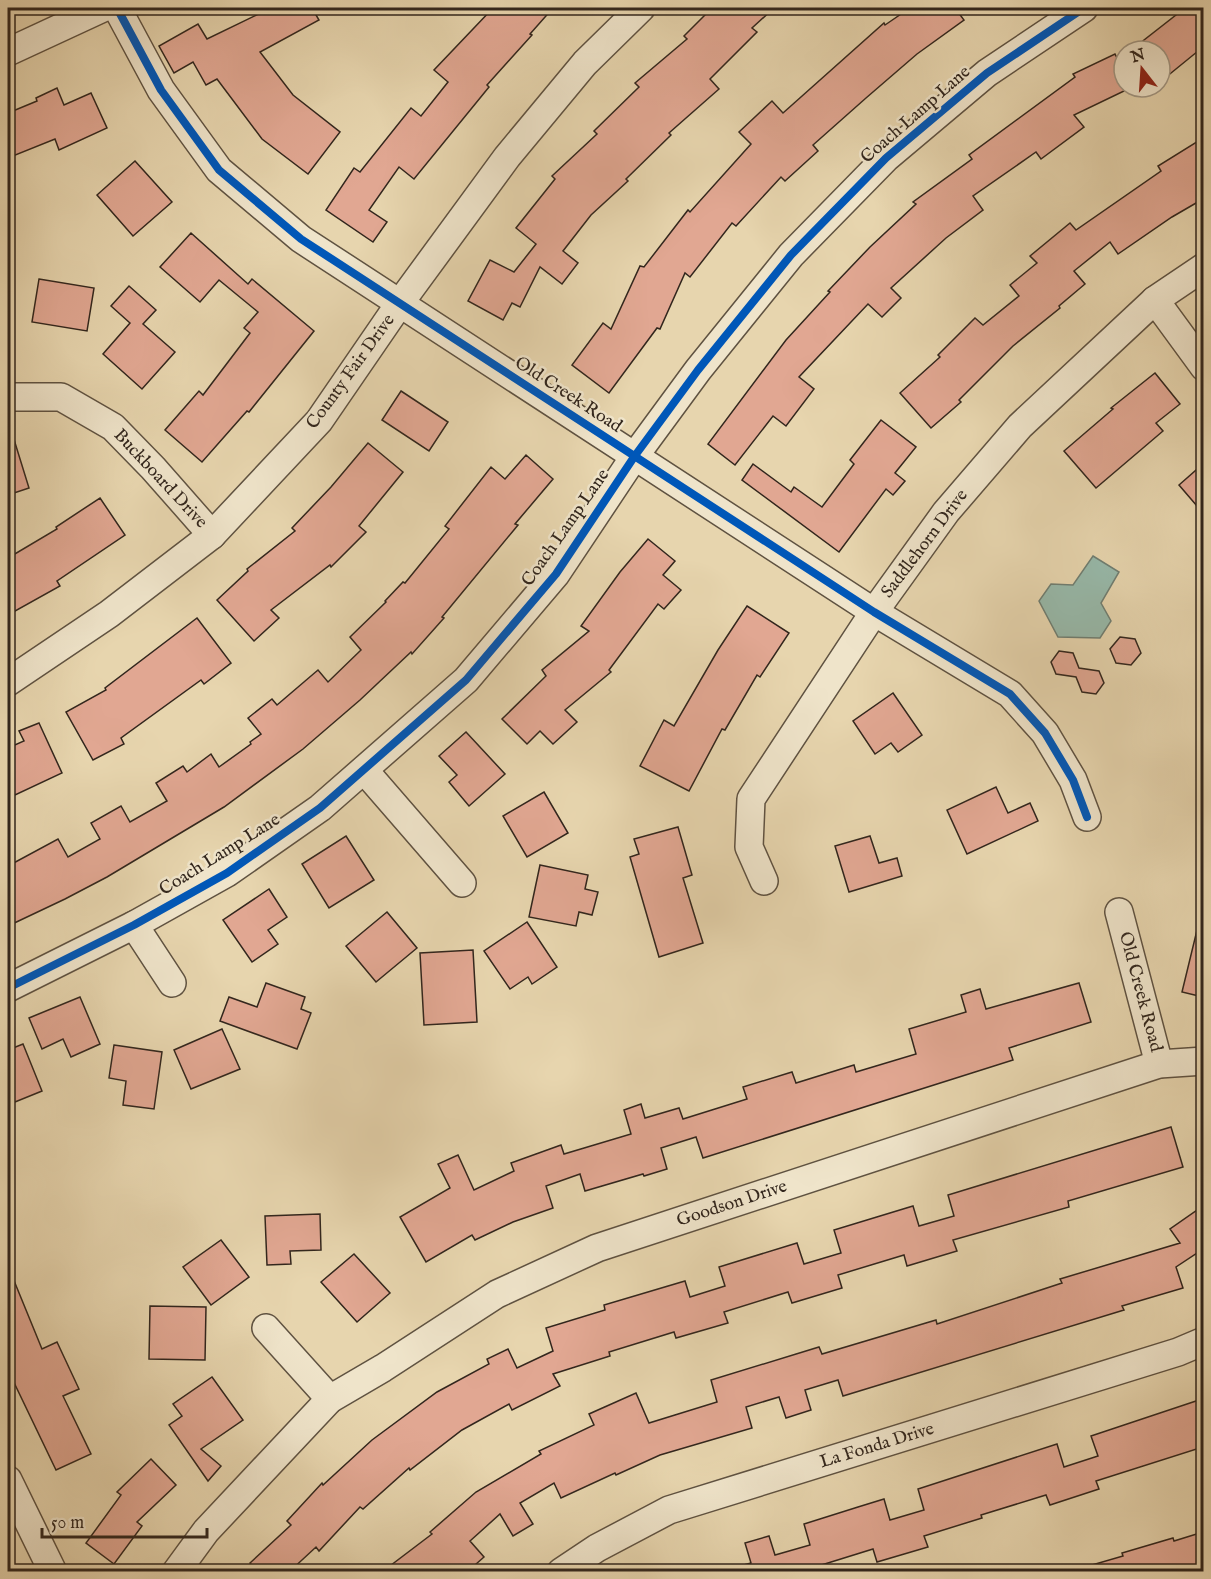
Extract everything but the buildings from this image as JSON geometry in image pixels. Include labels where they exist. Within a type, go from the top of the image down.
[{"type":"street","points":[[8,52],[103,8]]},
{"type":"street","name":"Old Creek Road","points":[[117,8],[161,90],[219,170],[301,239],[874,612],[1010,694],[1045,733],[1073,780],[1088,816]]},
{"type":"street","name":"County Fair Drive","points":[[8,682],[109,614],[212,535],[319,421],[400,303],[507,157],[585,63],[640,8]]},
{"type":"street","name":"Coach Lamp Lane","points":[[8,988],[134,925],[227,873],[320,808],[466,680],[556,574],[634,457],[698,370],[791,255],[886,158],[987,73],[1084,8]]},
{"type":"street","name":"Saddlehorn Drive","points":[[764,880],[749,847],[751,799],[874,612],[946,512],[1020,426],[1155,300],[1203,267]]},
{"type":"street","points":[[1155,300],[1203,367]]},
{"type":"street","name":"Buckboard Drive","points":[[8,397],[61,397],[113,427],[212,535]]},
{"type":"street","points":[[364,770],[462,883]]},
{"type":"street","name":"Old Creek Road","points":[[1119,912],[1159,1064],[1203,1061]]},
{"type":"street","points":[[134,925],[172,983]]},
{"type":"street","name":"Goodson Drive","points":[[176,1572],[206,1531],[330,1399],[383,1368],[497,1294],[597,1248],[1159,1064]]},
{"type":"street","points":[[266,1328],[330,1399]]},
{"type":"street","name":"La Fonda Drive","points":[[561,1572],[597,1548],[669,1510],[1167,1356],[1203,1341]]},
{"type":"street","points":[[8,1480],[53,1572]]},
{"type":"shaded area","points":[[1093,556],[1119,572],[1101,603],[1111,621],[1100,638],[1058,637],[1039,601],[1051,584],[1073,585]]},
{"type":"cycle path","points":[[117,8],[161,90],[219,170],[301,239],[874,612],[1010,694],[1045,733],[1073,780],[1087,817]]},
{"type":"cycle path","points":[[8,988],[134,925],[227,873],[320,808],[466,680],[556,574],[634,457],[698,370],[791,255],[886,158],[987,73],[1084,8]]}]
